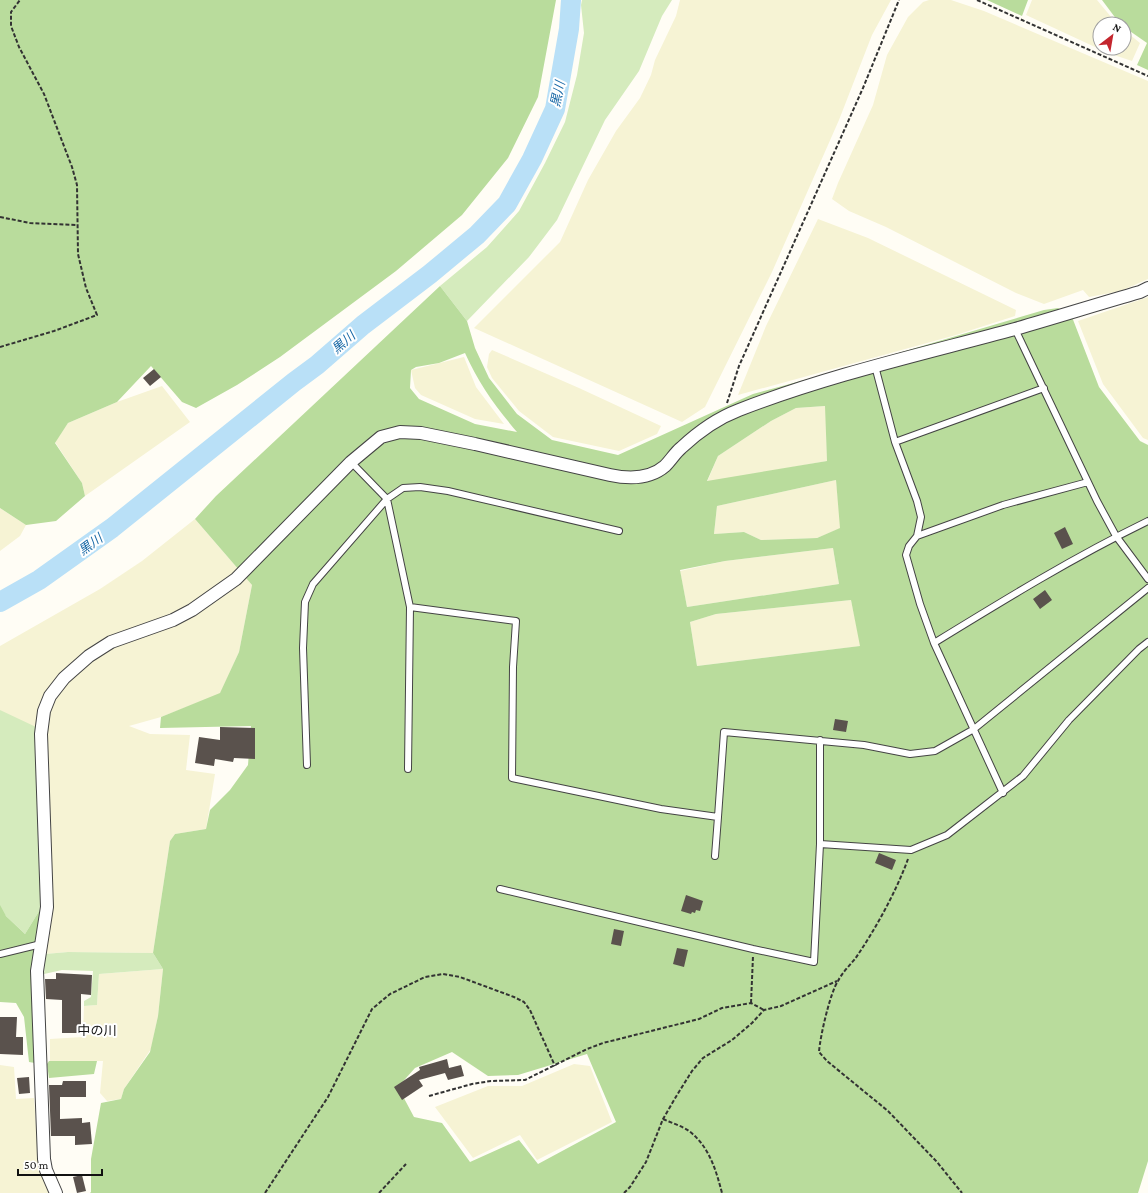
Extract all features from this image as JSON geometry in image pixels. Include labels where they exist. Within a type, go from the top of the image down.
[{"type":"street","points":[[56,1193],[46,1170],[44,1159],[37,971],[47,907],[41,734],[44,711],[50,696],[64,678],[89,656],[111,642],[173,620],[192,610],[236,579],[351,462],[381,437],[400,432],[421,433],[610,475],[625,478],[638,478],[652,474],[664,466],[681,448],[724,416],[794,390],[875,366],[1016,329],[1140,292],[1148,288]]},
{"type":"lane","points":[[1016,329],[1088,482],[1116,536],[1148,579]]},
{"type":"lane","points":[[875,366],[895,442],[917,501],[921,517],[917,536],[909,546],[906,555],[920,604],[934,643],[1002,793]]},
{"type":"lane","points":[[895,442],[1044,388]]},
{"type":"lane","points":[[351,462],[387,499],[410,607],[408,769]]},
{"type":"lane","points":[[917,536],[1002,505],[1088,482]]},
{"type":"lane","points":[[307,765],[303,648],[305,602],[313,584],[387,499],[403,488],[420,487],[448,491],[619,531]]},
{"type":"lane","points":[[934,643],[1019,591],[1116,536],[1148,521]]},
{"type":"lane","points":[[715,856],[724,732],[864,745],[910,754],[935,751],[974,729],[1148,588]]},
{"type":"lane","points":[[410,607],[516,621],[513,667],[512,778],[661,809],[718,817]]},
{"type":"lane","points":[[820,844],[911,850],[947,835],[1023,776],[1069,720],[1139,649],[1148,642]]},
{"type":"lane","points":[[500,889],[814,962],[820,844],[820,740]]},
{"type":"lane","points":[[0,954],[41,944]]},
{"type":"path","points":[[0,347],[54,331],[97,315],[84,281],[78,254],[76,185],[72,167],[44,94],[18,47],[11,26],[12,12],[20,0]]},
{"type":"path","points":[[724,416],[731,388],[739,366],[860,95],[899,0]]},
{"type":"path","points":[[977,0],[1148,76]]},
{"type":"path","points":[[0,217],[30,223],[76,225]]},
{"type":"path","points":[[911,850],[904,869],[887,903],[855,958],[837,981],[820,1040],[819,1052],[827,1062],[888,1111],[937,1162],[962,1193]]},
{"type":"path","points":[[750,1003],[753,949]]},
{"type":"path","points":[[265,1193],[328,1097],[372,1009],[390,994],[426,977],[443,974],[460,977],[524,1002],[530,1010],[555,1066]]},
{"type":"path","points":[[624,1193],[630,1187],[646,1162],[664,1119],[692,1071],[703,1058],[732,1040],[752,1023],[764,1010],[798,999],[837,981]]},
{"type":"path","points":[[429,1096],[479,1083],[525,1080],[587,1049],[603,1043],[699,1019],[722,1008],[750,1003],[764,1010]]},
{"type":"path","points":[[664,1119],[688,1130],[701,1142],[714,1166],[722,1193]]},
{"type":"path","points":[[379,1193],[406,1164]]},
{"type":"shaded area","points":[[680,0],[891,0],[872,35],[839,120],[772,272],[705,407],[682,422],[474,328],[560,242],[588,180],[616,131],[640,98],[651,75],[655,60],[676,16]]},
{"type":"shaded area","points":[[929,0],[951,0],[984,11],[1148,81],[1148,279],[1121,291],[1089,297],[1083,290],[1044,304],[1016,293],[886,227],[849,211],[832,199],[873,105],[887,55],[908,17],[923,2]]},
{"type":"shaded area","points":[[1032,0],[1097,0],[1110,16],[1092,16],[1092,46],[1026,15]]},
{"type":"shaded area","points":[[1132,36],[1140,43],[1132,61],[1117,56],[1132,56]]},
{"type":"shaded area","points":[[818,219],[868,238],[1016,310],[1015,316],[956,335],[738,395],[766,326]]},
{"type":"shaded area","points":[[1148,297],[1148,440],[1143,438],[1103,384],[1078,321]]},
{"type":"shaded area","points":[[492,350],[661,426],[657,434],[619,451],[553,437],[519,411],[492,378],[487,367],[489,354]]},
{"type":"shaded area","points":[[464,357],[476,387],[504,424],[475,419],[421,395],[415,388],[411,370]]},
{"type":"shaded area","points":[[162,386],[190,422],[85,496],[82,483],[55,442],[68,423],[117,402]]},
{"type":"shaded area","points":[[826,406],[827,461],[707,482],[718,456],[771,421],[796,408]]},
{"type":"shaded area","points":[[836,480],[841,528],[817,538],[761,540],[744,532],[714,534],[717,506]]},
{"type":"shaded area","points":[[0,508],[26,525],[20,536],[0,551]]},
{"type":"shaded area","points":[[195,519],[252,585],[239,652],[220,694],[161,717],[129,726],[150,734],[190,735],[186,770],[215,774],[206,829],[175,834],[170,841],[153,953],[68,952],[45,954],[52,910],[0,710],[0,646],[100,589],[142,561]]},
{"type":"shaded area","points":[[833,548],[839,584],[687,607],[680,571],[725,561]]},
{"type":"shaded area","points":[[851,600],[861,646],[697,666],[690,622],[716,614]]},
{"type":"shaded area","points":[[163,969],[158,1016],[151,1049],[124,1089],[121,1099],[107,1101],[100,1093],[103,1061],[50,1061],[50,1039],[83,1037],[84,1006],[97,1005],[99,974]]},
{"type":"shaded area","points":[[574,1064],[590,1066],[612,1122],[537,1160],[520,1135],[473,1158],[435,1107],[488,1086],[522,1086]]},
{"type":"shaded area","points":[[0,1065],[14,1067],[16,1099],[34,1098],[39,1167],[51,1193],[0,1193]]},
{"type":"green space","points":[[0,0],[556,0],[538,97],[508,158],[462,215],[396,271],[280,357],[237,385],[196,408],[182,402],[151,366],[117,402],[68,423],[55,443],[82,483],[85,496],[56,521],[26,525],[0,508]]},
{"type":"green space","points":[[582,0],[672,0],[662,16],[639,71],[605,120],[557,220],[529,257],[467,321],[440,286],[487,247],[519,211],[545,163],[565,122],[577,75],[584,33],[581,5]]},
{"type":"green space","points":[[987,0],[1028,0],[1022,16]]},
{"type":"green space","points":[[1102,0],[1148,0],[1148,70],[1137,65],[1147,43],[1132,33],[1132,16],[1114,16]]},
{"type":"green space","points":[[440,286],[467,321],[475,348],[489,378],[517,414],[552,440],[618,455],[753,394],[834,372],[1044,310],[1058,308],[1072,317],[1099,387],[1140,441],[1148,445],[1148,1161],[1138,1193],[90,1193],[91,1159],[101,1103],[121,1099],[124,1089],[150,1052],[158,1016],[163,969],[153,953],[170,841],[175,834],[206,829],[210,810],[230,790],[248,765],[251,726],[160,728],[161,717],[220,693],[239,652],[252,585],[195,519],[216,496]],"holes":[[[465,353],[488,394],[517,432],[475,424],[419,399],[410,388],[411,370],[416,367],[439,363]],[[825,406],[827,461],[707,481],[718,456],[771,421],[796,408]],[[836,480],[840,528],[817,538],[761,540],[744,532],[714,534],[717,506]],[[833,548],[839,584],[687,607],[680,570],[725,561]],[[851,600],[860,646],[697,666],[690,622],[716,614]],[[452,1052],[488,1076],[518,1075],[587,1054],[616,1122],[538,1164],[519,1140],[470,1162],[442,1123],[414,1117],[398,1087],[415,1068]]]},
{"type":"green space","points":[[0,710],[36,727],[41,908],[25,934],[3,913],[0,907]]},
{"type":"green space","points":[[0,905],[6,916],[25,934],[41,908],[32,998],[35,1063],[29,1062],[24,1017],[16,1003],[0,1002]]},
{"type":"green space","points":[[68,952],[153,953],[163,969],[99,974],[97,1005],[84,1006],[84,1001],[91,997],[93,971],[62,970],[44,974],[45,954]]},
{"type":"green space","points":[[49,1061],[97,1061],[94,1074],[49,1078],[47,1064]]},
{"type":"building","points":[[154,369],[161,377],[150,386],[143,378]]},
{"type":"building","points":[[1065,527],[1073,544],[1062,549],[1054,533]]},
{"type":"building","points":[[1045,590],[1052,600],[1040,609],[1033,599]]},
{"type":"building","points":[[835,719],[848,721],[846,732],[833,730]]},
{"type":"building","points":[[220,727],[255,728],[255,759],[234,758],[233,762],[215,759],[214,766],[195,763],[199,737],[220,740]]},
{"type":"building","points":[[879,853],[896,860],[892,870],[875,863]]},
{"type":"building","points":[[686,895],[703,901],[700,911],[696,910],[695,913],[692,912],[691,914],[681,911]]},
{"type":"building","points":[[614,929],[624,931],[621,946],[611,944]]},
{"type":"building","points":[[677,948],[688,950],[684,967],[673,964]]},
{"type":"building","points":[[56,973],[92,975],[91,995],[81,994],[81,1033],[62,1033],[62,1000],[46,999],[45,979],[56,979]]},
{"type":"building","points":[[0,1017],[17,1017],[16,1037],[23,1037],[23,1055],[0,1054]]},
{"type":"building","points":[[447,1059],[449,1068],[461,1065],[464,1076],[448,1080],[445,1073],[419,1080],[423,1086],[402,1100],[394,1087],[420,1070],[419,1067]]},
{"type":"building","points":[[29,1077],[30,1093],[19,1094],[17,1078]]},
{"type":"building","points":[[63,1081],[86,1081],[86,1097],[60,1097],[60,1119],[82,1118],[82,1123],[90,1122],[92,1144],[75,1145],[75,1136],[51,1136],[49,1085],[62,1085]]},
{"type":"building","points":[[82,1175],[86,1191],[77,1193],[73,1177]]},
{"type":"waterway","name":"黒川","points":[[0,602],[39,580],[112,528],[317,365],[363,325],[430,274],[477,235],[507,204],[532,159],[555,109],[569,29],[571,0]]},
{"type":"district","name":"中の川","points":[[97,1030]]}]
